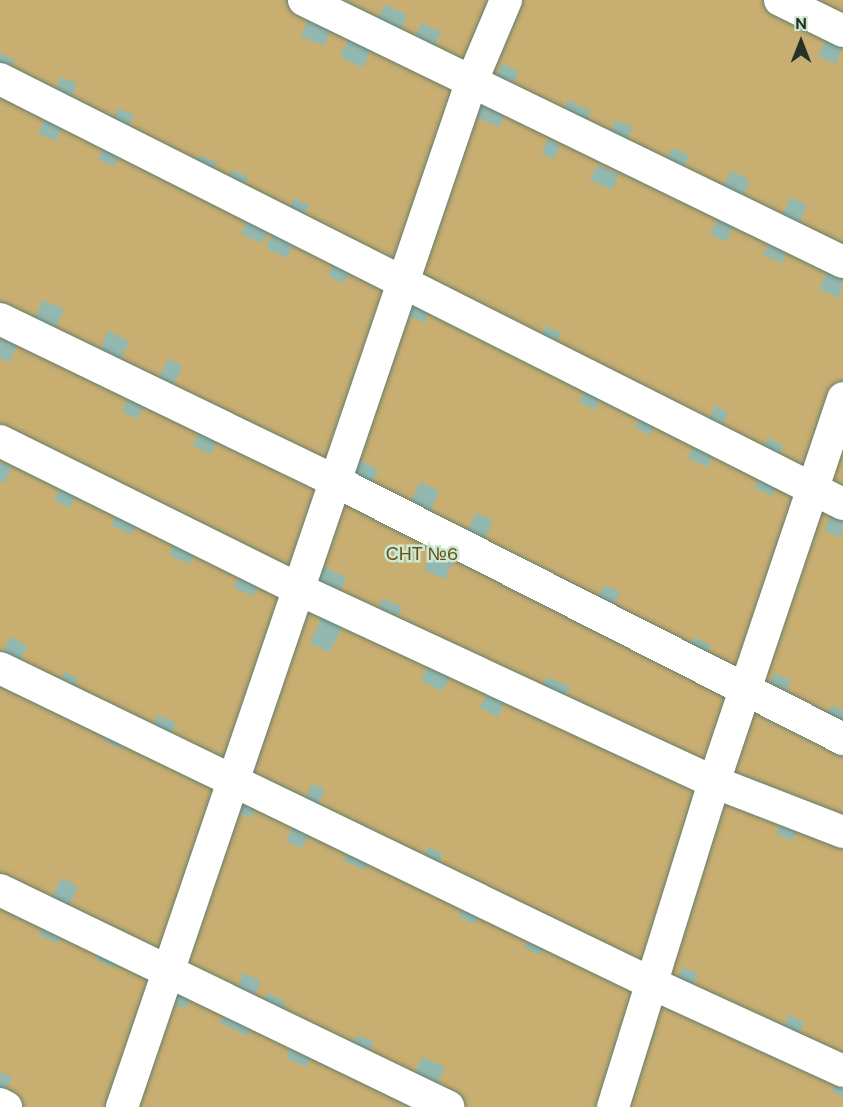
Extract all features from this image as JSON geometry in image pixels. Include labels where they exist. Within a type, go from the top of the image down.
[{"type":"street","points":[[304,0],[843,262]]},
{"type":"street","points":[[122,1107],[471,83],[506,0]]},
{"type":"street","points":[[780,0],[843,31]]},
{"type":"street","points":[[0,79],[404,280],[843,504]]},
{"type":"street","points":[[0,319],[335,481],[744,692],[843,739]]},
{"type":"street","points":[[613,1107],[714,782],[843,398]]},
{"type":"street","points":[[0,441],[298,589],[714,782],[843,832]]},
{"type":"street","points":[[0,668],[651,983],[843,1071]]},
{"type":"street","points":[[0,890],[448,1107]]},
{"type":"street","points":[[0,1104],[6,1107]]},
{"type":"green space","name":"СНТ №6","points":[[0,0],[843,0],[843,1107],[0,1107]]},
{"type":"building","points":[[385,4],[407,15],[399,34],[376,24]]},
{"type":"building","points":[[309,17],[332,27],[324,46],[301,36]]},
{"type":"building","points":[[421,23],[441,32],[433,49],[413,40]]},
{"type":"building","points":[[828,36],[843,43],[836,64],[818,56]]},
{"type":"building","points":[[349,38],[372,48],[363,68],[340,57]]},
{"type":"building","points":[[0,53],[15,60],[9,73],[0,69]]},
{"type":"building","points":[[502,64],[519,71],[510,89],[494,81]]},
{"type":"building","points":[[61,77],[77,84],[70,100],[54,93]]},
{"type":"building","points":[[568,100],[591,111],[584,127],[560,117]]},
{"type":"building","points":[[483,104],[505,114],[499,127],[477,117]]},
{"type":"building","points":[[119,108],[134,115],[126,132],[111,124]]},
{"type":"building","points":[[46,117],[63,125],[56,141],[38,133]]},
{"type":"building","points":[[616,120],[633,127],[626,143],[609,135]]},
{"type":"building","points":[[548,139],[560,145],[554,159],[542,153]]},
{"type":"building","points":[[105,145],[121,152],[114,166],[98,159]]},
{"type":"building","points":[[672,148],[689,155],[682,171],[665,164]]},
{"type":"building","points":[[200,155],[217,163],[211,176],[194,168]]},
{"type":"building","points":[[597,165],[619,174],[612,190],[590,180]]},
{"type":"building","points":[[232,170],[248,177],[241,191],[226,184]]},
{"type":"building","points":[[731,171],[750,180],[743,196],[723,187]]},
{"type":"building","points":[[791,197],[807,205],[799,223],[782,215]]},
{"type":"building","points":[[294,198],[309,205],[302,220],[287,213]]},
{"type":"building","points":[[718,217],[734,225],[726,242],[710,234]]},
{"type":"building","points":[[248,219],[269,229],[262,243],[241,234]]},
{"type":"building","points":[[274,232],[295,242],[287,258],[266,248]]},
{"type":"building","points":[[770,241],[788,249],[782,263],[763,255]]},
{"type":"building","points":[[336,260],[351,268],[344,283],[328,276]]},
{"type":"building","points":[[829,269],[843,276],[839,298],[819,289]]},
{"type":"building","points":[[43,300],[64,309],[55,329],[34,319]]},
{"type":"building","points":[[412,303],[430,311],[424,323],[406,315]]},
{"type":"building","points":[[546,326],[561,333],[554,349],[539,342]]},
{"type":"building","points":[[108,331],[129,341],[121,360],[100,350]]},
{"type":"building","points":[[0,338],[17,346],[9,363],[0,358]]},
{"type":"building","points":[[168,359],[182,366],[173,386],[158,379]]},
{"type":"building","points":[[586,385],[603,393],[595,410],[579,402]]},
{"type":"building","points":[[129,396],[145,403],[138,419],[122,412]]},
{"type":"building","points":[[715,406],[728,412],[721,428],[708,422]]},
{"type":"building","points":[[641,415],[656,423],[651,435],[635,428]]},
{"type":"building","points":[[200,431],[218,439],[211,454],[193,446]]},
{"type":"building","points":[[768,438],[783,445],[778,457],[762,451]]},
{"type":"building","points":[[694,445],[713,453],[707,467],[688,458]]},
{"type":"building","points":[[357,459],[378,469],[371,485],[350,475]]},
{"type":"building","points":[[0,462],[12,467],[4,483],[0,482]]},
{"type":"building","points":[[761,474],[778,483],[772,496],[754,488]]},
{"type":"building","points":[[420,482],[439,491],[429,514],[409,505]]},
{"type":"building","points":[[60,487],[76,495],[70,508],[54,500]]},
{"type":"building","points":[[117,511],[138,521],[131,534],[111,525]]},
{"type":"building","points":[[833,512],[843,516],[841,538],[824,530]]},
{"type":"building","points":[[476,513],[493,520],[483,542],[466,534]]},
{"type":"building","points":[[176,539],[197,548],[190,564],[169,555]]},
{"type":"building","points":[[433,549],[454,559],[445,579],[424,570]]},
{"type":"building","points":[[321,565],[346,577],[338,596],[312,585]]},
{"type":"building","points":[[241,572],[260,581],[253,596],[234,588]]},
{"type":"building","points":[[604,585],[620,592],[610,613],[594,606]]},
{"type":"building","points":[[383,598],[402,607],[393,627],[374,618]]},
{"type":"building","points":[[322,616],[343,625],[330,652],[310,643]]},
{"type":"building","points":[[10,637],[27,645],[19,663],[2,655]]},
{"type":"building","points":[[693,637],[711,645],[704,660],[686,652]]},
{"type":"building","points":[[429,663],[451,673],[443,691],[421,681]]},
{"type":"building","points":[[65,672],[78,678],[71,693],[57,687]]},
{"type":"building","points":[[774,673],[791,681],[784,696],[768,688]]},
{"type":"building","points":[[547,677],[570,687],[560,707],[537,697]]},
{"type":"building","points":[[487,693],[505,701],[498,717],[480,708]]},
{"type":"building","points":[[832,705],[843,710],[843,722],[825,721]]},
{"type":"building","points":[[158,715],[176,723],[169,738],[151,730]]},
{"type":"building","points":[[107,729],[126,738],[121,749],[103,740]]},
{"type":"building","points":[[312,784],[325,790],[315,810],[302,804]]},
{"type":"building","points":[[241,795],[258,803],[251,818],[234,811]]},
{"type":"building","points":[[782,820],[798,828],[792,841],[776,833]]},
{"type":"building","points":[[293,826],[309,834],[302,848],[286,841]]},
{"type":"building","points":[[428,847],[443,854],[436,869],[421,862]]},
{"type":"building","points":[[349,848],[370,858],[364,870],[343,860]]},
{"type":"building","points":[[61,878],[78,886],[68,908],[51,900]]},
{"type":"building","points":[[465,904],[481,911],[475,924],[459,917]]},
{"type":"building","points":[[46,921],[63,929],[57,943],[39,935]]},
{"type":"building","points":[[530,935],[546,942],[540,955],[524,948]]},
{"type":"building","points":[[102,947],[120,955],[114,968],[96,960]]},
{"type":"building","points":[[683,967],[698,974],[691,990],[676,983]]},
{"type":"building","points":[[243,973],[261,981],[252,1000],[235,992]]},
{"type":"building","points":[[175,985],[192,993],[185,1009],[168,1001]]},
{"type":"building","points":[[267,993],[286,1002],[280,1015],[261,1006]]},
{"type":"building","points":[[227,1008],[255,1021],[248,1036],[220,1023]]},
{"type":"building","points":[[789,1015],[804,1022],[796,1041],[780,1034]]},
{"type":"building","points":[[358,1035],[374,1042],[367,1056],[351,1049]]},
{"type":"building","points":[[293,1043],[312,1052],[306,1067],[286,1058]]},
{"type":"building","points":[[422,1057],[445,1067],[436,1087],[413,1077]]},
{"type":"building","points":[[0,1072],[12,1077],[5,1092],[0,1090]]},
{"type":"building","points":[[839,1078],[843,1080],[843,1097],[832,1092]]}]
